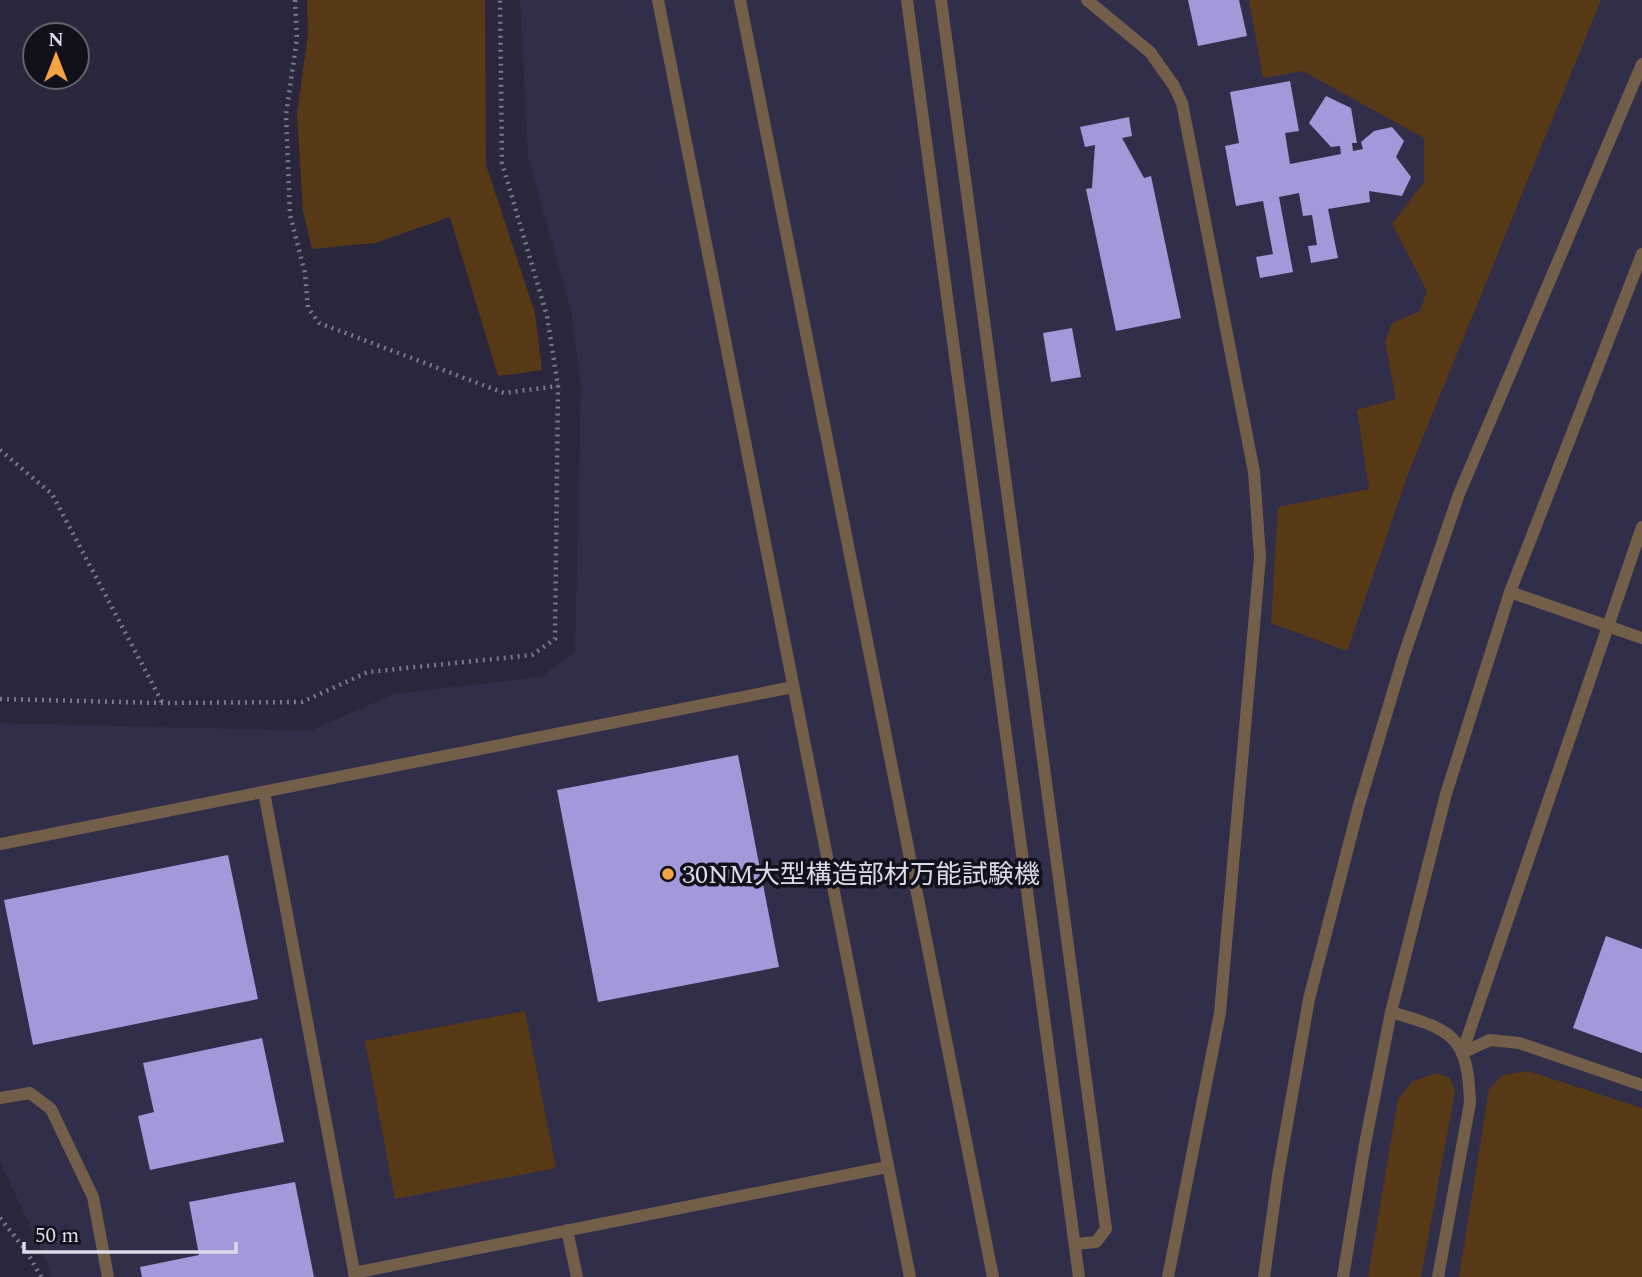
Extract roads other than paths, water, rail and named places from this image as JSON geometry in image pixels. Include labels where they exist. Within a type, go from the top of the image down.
[{"type":"lane","points":[[658,0],[910,1277]]},
{"type":"lane","points":[[740,0],[993,1277]]},
{"type":"lane","points":[[907,0],[1079,1277]]},
{"type":"lane","points":[[941,0],[1106,1229],[1096,1242],[1075,1244]]},
{"type":"lane","points":[[1087,0],[1150,52],[1174,86],[1182,103],[1254,472],[1258,516],[1260,557],[1254,641],[1220,1013],[1168,1277]]},
{"type":"lane","points":[[1264,1277],[1278,1175],[1309,999],[1359,805],[1404,655],[1459,494],[1642,64]]},
{"type":"lane","points":[[1343,1277],[1391,1012],[1446,793],[1510,592],[1642,254]]},
{"type":"lane","points":[[1462,1053],[1642,527]]},
{"type":"lane","points":[[1510,592],[1642,638]]},
{"type":"lane","points":[[0,844],[793,687]]},
{"type":"lane","points":[[264,792],[354,1275],[887,1167]]},
{"type":"lane","points":[[1391,1012],[1432,1024],[1451,1034],[1462,1053],[1469,1077],[1470,1102],[1438,1277]]},
{"type":"lane","points":[[1462,1053],[1490,1040],[1519,1043],[1642,1085]]},
{"type":"lane","points":[[0,1098],[30,1093],[51,1109],[93,1197],[108,1277]]},
{"type":"lane","points":[[568,1230],[577,1277]]},
{"type":"place","name":"30NM大型構造部材万能試験機","points":[[668,874]]}]
